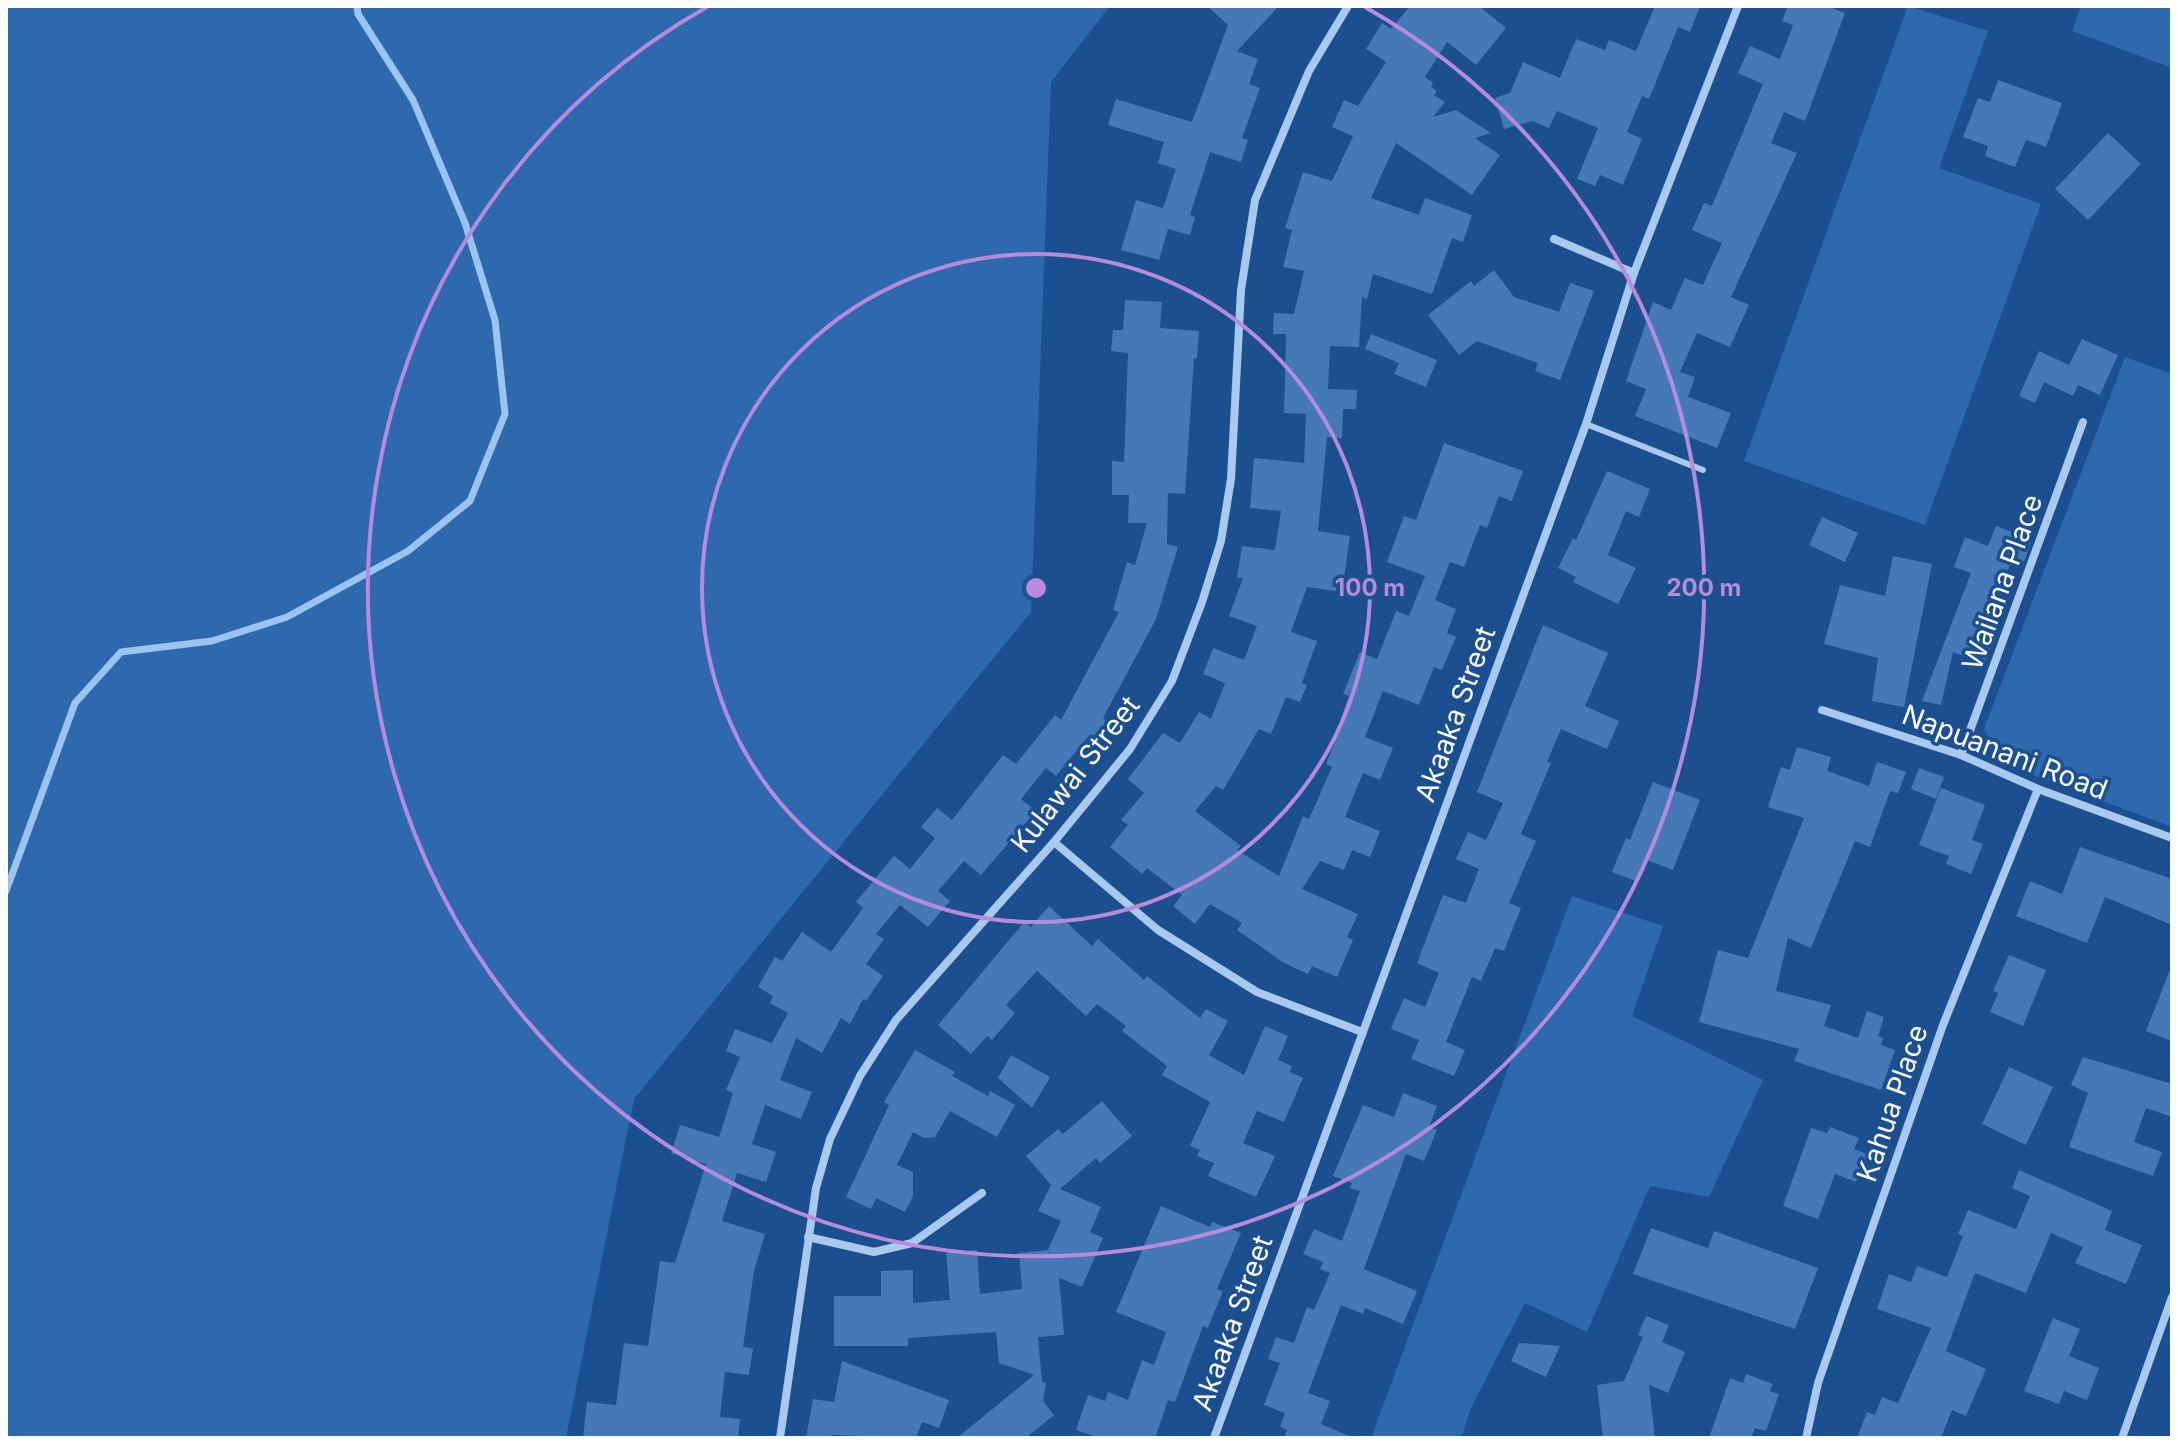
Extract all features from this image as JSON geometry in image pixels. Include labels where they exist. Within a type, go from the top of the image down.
[{"type":"street","name":"Kulawai Street","points":[[780,1438],[816,1188],[830,1139],[860,1076],[896,1020],[1054,842],[1130,749],[1172,681],[1221,541],[1231,479],[1241,290],[1255,200],[1278,137],[1309,71],[1348,6]]},
{"type":"street","name":"Akaaka Street","points":[[1214,1438],[1586,424],[1634,273],[1738,6]]},
{"type":"street","points":[[1554,239],[1634,273]]},
{"type":"street","name":"Wailana Place","points":[[1961,755],[2083,422]]},
{"type":"street","name":"Napuanani Road","points":[[1822,710],[1961,755],[2038,789],[2172,838]]},
{"type":"street","name":"Kahua Place","points":[[1806,1438],[1818,1383],[1943,1025],[2038,789]]},
{"type":"street","points":[[1054,842],[1158,930],[1245,984],[1362,1032]]},
{"type":"street","points":[[808,1237],[874,1252],[912,1243],[982,1193]]},
{"type":"street","points":[[2122,1438],[2172,1297]]},
{"type":"lane","points":[[1586,424],[1703,470]]},
{"type":"shaded area","points":[[6,6],[1110,6],[1051,82],[1031,612],[634,1099],[566,1438],[6,1438]]},
{"type":"shaded area","points":[[1908,6],[1988,31],[1939,168],[2041,204],[1925,525],[1744,461]]},
{"type":"shaded area","points":[[2081,6],[2172,6],[2172,68],[2072,31]]},
{"type":"shaded area","points":[[2125,357],[2172,374],[2172,827],[2001,763],[1984,729]]},
{"type":"shaded area","points":[[1572,896],[1663,926],[1632,1016],[1763,1080],[1709,1197],[1650,1186],[1587,1332],[1525,1303],[1472,1406],[1461,1438],[1371,1438]]},
{"type":"building","points":[[1207,6],[1279,6],[1237,51],[1258,59],[1249,84],[1260,88],[1242,138],[1248,140],[1241,162],[1210,152],[1190,215],[1195,217],[1190,235],[1168,229],[1159,260],[1121,250],[1136,200],[1163,208],[1176,169],[1158,163],[1164,142],[1108,125],[1116,99],[1192,122],[1228,25]]},
{"type":"building","points":[[1410,6],[1479,6],[1506,28],[1476,65],[1447,42],[1425,77],[1437,91],[1434,95],[1445,102],[1433,117],[1456,110],[1491,133],[1475,138],[1500,155],[1472,195],[1396,143],[1371,198],[1419,215],[1425,198],[1472,215],[1463,242],[1452,238],[1432,294],[1373,274],[1367,299],[1362,297],[1359,347],[1330,346],[1328,389],[1357,390],[1356,409],[1343,409],[1342,438],[1327,437],[1318,531],[1350,536],[1342,592],[1307,587],[1291,632],[1317,641],[1302,683],[1307,685],[1300,702],[1286,697],[1271,734],[1259,729],[1223,790],[1216,786],[1195,811],[1241,846],[1237,850],[1279,876],[1303,816],[1309,819],[1332,767],[1326,764],[1344,720],[1341,718],[1349,696],[1343,694],[1360,652],[1377,659],[1396,611],[1409,616],[1425,576],[1387,562],[1404,516],[1416,520],[1444,443],[1523,471],[1512,501],[1499,496],[1487,528],[1480,525],[1464,567],[1450,562],[1435,600],[1456,609],[1447,633],[1456,637],[1442,670],[1434,667],[1419,705],[1383,691],[1365,737],[1393,748],[1380,780],[1363,773],[1345,817],[1380,831],[1370,857],[1352,850],[1344,870],[1320,861],[1302,889],[1358,914],[1347,937],[1353,940],[1337,977],[1312,966],[1308,974],[1284,963],[1237,930],[1242,923],[1210,904],[1195,924],[1173,906],[1182,895],[1147,868],[1142,874],[1110,847],[1128,825],[1121,820],[1144,793],[1128,779],[1163,733],[1180,743],[1199,712],[1211,719],[1225,683],[1203,674],[1213,648],[1244,660],[1257,626],[1229,616],[1243,578],[1237,578],[1242,546],[1275,550],[1281,511],[1250,508],[1254,458],[1304,463],[1306,414],[1284,413],[1286,334],[1273,334],[1274,313],[1294,314],[1304,271],[1283,267],[1292,230],[1285,228],[1303,172],[1332,181],[1353,136],[1332,127],[1344,100],[1358,106],[1386,62],[1366,49],[1382,23],[1391,29]]},
{"type":"building","points":[[1655,6],[1700,6],[1690,32],[1678,27],[1649,99],[1642,96],[1627,132],[1642,139],[1623,185],[1600,175],[1595,186],[1577,179],[1598,128],[1557,111],[1549,128],[1532,121],[1504,129],[1495,98],[1510,93],[1523,62],[1560,78],[1576,39],[1605,50],[1609,40],[1636,51]]},
{"type":"building","points":[[1788,6],[1827,6],[1845,13],[1805,121],[1784,112],[1771,143],[1797,153],[1731,297],[1749,305],[1730,347],[1697,333],[1680,372],[1695,377],[1688,397],[1731,413],[1717,448],[1635,416],[1646,389],[1626,381],[1653,302],[1671,310],[1685,278],[1703,285],[1722,243],[1692,230],[1704,203],[1712,206],[1763,84],[1738,73],[1750,46],[1780,59],[1793,25],[1782,21]]},
{"type":"building","points":[[1998,80],[2062,103],[2046,147],[2026,140],[2015,167],[1985,156],[1988,146],[1963,137],[1978,98],[1990,102]]},
{"type":"building","points":[[2108,133],[2141,164],[2088,220],[2055,189]]},
{"type":"building","points":[[1494,270],[1514,297],[1559,312],[1570,283],[1594,291],[1560,380],[1535,371],[1538,363],[1477,341],[1459,355],[1428,315],[1471,281],[1474,286]]},
{"type":"building","points":[[1125,300],[1162,302],[1160,328],[1199,331],[1197,358],[1194,358],[1185,494],[1168,493],[1167,544],[1178,547],[1156,619],[1103,718],[1109,724],[1094,743],[1087,738],[1056,776],[1046,768],[1021,799],[1036,811],[981,875],[964,861],[938,891],[950,901],[928,927],[900,905],[876,934],[884,939],[866,964],[883,976],[866,1001],[863,999],[850,1024],[841,1018],[822,1053],[796,1038],[780,1080],[812,1092],[801,1119],[765,1105],[752,1144],[776,1152],[766,1182],[737,1173],[722,1221],[765,1234],[754,1271],[743,1347],[753,1348],[749,1375],[725,1372],[720,1417],[740,1419],[738,1438],[583,1438],[587,1402],[616,1405],[624,1343],[648,1346],[660,1261],[675,1263],[706,1164],[671,1153],[680,1125],[719,1137],[733,1093],[726,1090],[740,1057],[726,1051],[735,1029],[772,1043],[788,1013],[770,1003],[773,996],[758,987],[775,957],[782,961],[802,932],[831,952],[863,908],[856,902],[894,856],[910,869],[935,838],[921,827],[937,808],[952,820],[1003,755],[1016,764],[1055,715],[1061,720],[1119,612],[1113,610],[1127,562],[1135,565],[1147,523],[1128,523],[1129,495],[1112,495],[1112,461],[1124,462],[1128,353],[1111,351],[1113,330],[1123,330]]},
{"type":"building","points":[[1371,334],[1437,360],[1426,387],[1394,374],[1399,363],[1365,349]]},
{"type":"building","points":[[2082,339],[2118,355],[2100,395],[2078,385],[2073,396],[2044,382],[2035,403],[2019,396],[2039,351],[2069,365]]},
{"type":"building","points":[[1607,471],[1650,489],[1639,517],[1626,511],[1608,555],[1636,568],[1618,604],[1573,582],[1576,577],[1558,568],[1573,538],[1576,540]]},
{"type":"building","points":[[1822,517],[1858,533],[1845,562],[1809,545]]},
{"type":"building","points":[[1996,526],[2032,539],[2023,565],[2011,561],[2000,592],[2004,594],[1985,643],[1991,646],[1984,664],[1953,652],[1941,705],[1922,701],[1971,573],[1954,567],[1965,537],[1988,546]]},
{"type":"building","points":[[1893,556],[1932,564],[1904,707],[1872,701],[1878,658],[1824,644],[1840,585],[1885,596]]},
{"type":"building","points":[[1543,625],[1608,653],[1585,706],[1619,721],[1607,749],[1561,729],[1547,762],[1551,763],[1521,834],[1536,841],[1509,903],[1521,908],[1504,951],[1495,948],[1481,981],[1472,977],[1446,1042],[1465,1050],[1454,1076],[1411,1059],[1419,1040],[1391,1029],[1404,998],[1425,1007],[1439,973],[1417,963],[1443,895],[1466,903],[1479,869],[1456,859],[1468,832],[1486,840],[1503,803],[1477,792]]},
{"type":"building","points":[[1797,747],[1831,757],[1827,771],[1869,786],[1877,762],[1906,772],[1898,793],[1890,791],[1870,847],[1855,841],[1811,948],[1788,938],[1776,991],[1831,1005],[1824,1026],[1858,1038],[1867,1011],[1884,1017],[1878,1036],[1883,1038],[1881,1045],[1895,1050],[1881,1090],[1794,1061],[1799,1049],[1699,1022],[1718,950],[1748,958],[1804,818],[1768,807],[1781,767],[1790,770]]},
{"type":"building","points":[[1919,768],[1944,777],[1936,799],[1911,789]]},
{"type":"building","points":[[1653,782],[1700,800],[1673,870],[1647,860],[1638,882],[1612,872],[1626,838],[1630,840]]},
{"type":"building","points":[[1941,788],[1985,805],[1972,840],[1983,844],[1971,874],[1946,864],[1949,856],[1919,845]]},
{"type":"building","points":[[2080,847],[2172,879],[2172,925],[2105,897],[2087,943],[2016,916],[2030,881],[2062,894]]},
{"type":"building","points":[[1049,906],[1092,946],[1098,939],[1144,980],[1147,976],[1200,1018],[1206,1009],[1228,1021],[1209,1055],[1244,1075],[1265,1026],[1288,1036],[1278,1060],[1292,1066],[1290,1072],[1303,1078],[1284,1122],[1257,1111],[1243,1143],[1275,1156],[1256,1197],[1208,1176],[1214,1163],[1197,1156],[1200,1150],[1190,1146],[1210,1102],[1162,1075],[1167,1066],[1122,1031],[1126,1026],[1097,1004],[1086,1016],[1037,971],[1006,1005],[1015,1013],[992,1040],[987,1036],[971,1054],[938,1025],[1025,921],[1031,927]]},
{"type":"building","points":[[2009,955],[2046,970],[2023,1026],[1990,1012],[1998,993],[1993,991]]},
{"type":"building","points":[[2172,967],[2172,1041],[2146,1031]]},
{"type":"building","points":[[915,1050],[955,1072],[952,1076],[988,1096],[990,1091],[1015,1105],[997,1137],[950,1111],[935,1137],[924,1138],[913,1132],[897,1165],[913,1172],[913,1196],[905,1212],[876,1198],[871,1209],[846,1197],[889,1105],[884,1102]]},
{"type":"building","points":[[1011,1055],[1050,1077],[1032,1108],[998,1078]]},
{"type":"building","points":[[2083,1057],[2172,1084],[2172,1117],[2146,1108],[2134,1142],[2162,1152],[2153,1176],[2069,1147],[2088,1093],[2071,1085]]},
{"type":"building","points":[[2009,1067],[2053,1087],[2026,1145],[1982,1124]]},
{"type":"building","points":[[1403,1093],[1437,1106],[1429,1127],[1437,1130],[1424,1161],[1406,1154],[1364,1269],[1417,1291],[1403,1324],[1365,1308],[1363,1314],[1341,1305],[1308,1393],[1330,1401],[1321,1424],[1354,1438],[1284,1438],[1287,1430],[1280,1427],[1285,1413],[1264,1405],[1280,1363],[1268,1359],[1276,1337],[1294,1343],[1307,1307],[1314,1310],[1330,1273],[1320,1269],[1323,1262],[1303,1254],[1314,1229],[1342,1241],[1360,1191],[1350,1188],[1352,1183],[1333,1176],[1363,1105],[1394,1117]]},
{"type":"building","points":[[1102,1101],[1132,1136],[1100,1163],[1096,1158],[1060,1189],[1101,1207],[1090,1232],[1103,1238],[1082,1287],[1059,1278],[1064,1335],[1038,1337],[1042,1382],[1046,1383],[1043,1401],[1054,1415],[1026,1438],[957,1438],[1034,1375],[999,1363],[996,1332],[908,1338],[908,1346],[834,1346],[834,1296],[881,1296],[881,1271],[913,1270],[913,1303],[950,1300],[946,1253],[977,1250],[980,1294],[1022,1289],[1019,1253],[1048,1250],[1061,1221],[1038,1211],[1051,1185],[1026,1156],[1058,1129],[1063,1134]]},
{"type":"building","points":[[1830,1127],[1859,1138],[1854,1149],[1867,1154],[1856,1182],[1835,1174],[1818,1219],[1783,1206],[1811,1128],[1827,1133]]},
{"type":"building","points":[[2019,1170],[2112,1211],[2105,1230],[2142,1245],[2126,1284],[2075,1263],[2083,1247],[2051,1233],[2026,1293],[1975,1273],[1946,1351],[1986,1369],[1966,1416],[1952,1410],[1941,1438],[1857,1438],[1867,1412],[1875,1415],[1882,1397],[1898,1403],[1931,1328],[1877,1309],[1889,1274],[1911,1282],[1917,1266],[1947,1277],[1963,1236],[1958,1234],[1968,1210],[2016,1229],[2030,1196],[2012,1188]]},
{"type":"building","points":[[1161,1206],[1210,1227],[1212,1222],[1241,1233],[1217,1289],[1223,1291],[1208,1328],[1203,1326],[1175,1402],[1168,1400],[1155,1438],[1100,1438],[1076,1430],[1088,1395],[1105,1401],[1108,1392],[1128,1400],[1142,1360],[1154,1365],[1166,1332],[1116,1312]]},
{"type":"building","points":[[1651,1228],[1708,1248],[1714,1231],[1818,1268],[1795,1329],[1633,1274]]},
{"type":"building","points":[[1646,1316],[1669,1325],[1662,1342],[1685,1352],[1668,1393],[1649,1385],[1655,1438],[1603,1438],[1597,1385],[1624,1381],[1643,1337],[1638,1335]]},
{"type":"building","points":[[2053,1318],[2080,1329],[2069,1356],[2099,1368],[2087,1400],[2064,1391],[2059,1404],[2024,1391]]},
{"type":"building","points":[[1519,1343],[1560,1346],[1546,1377],[1511,1361]]},
{"type":"building","points":[[842,1361],[949,1400],[939,1428],[922,1422],[916,1438],[832,1435],[832,1438],[806,1438],[813,1399],[834,1402]]},
{"type":"building","points":[[1746,1374],[1773,1384],[1770,1391],[1779,1394],[1766,1431],[1755,1428],[1751,1438],[1709,1438],[1730,1378],[1743,1383]]},
{"type":"waterway","points":[[6,891],[75,703],[121,652],[212,641],[287,617],[408,551],[470,501],[505,414],[495,320],[465,223],[413,100],[358,14],[357,6]]}]
